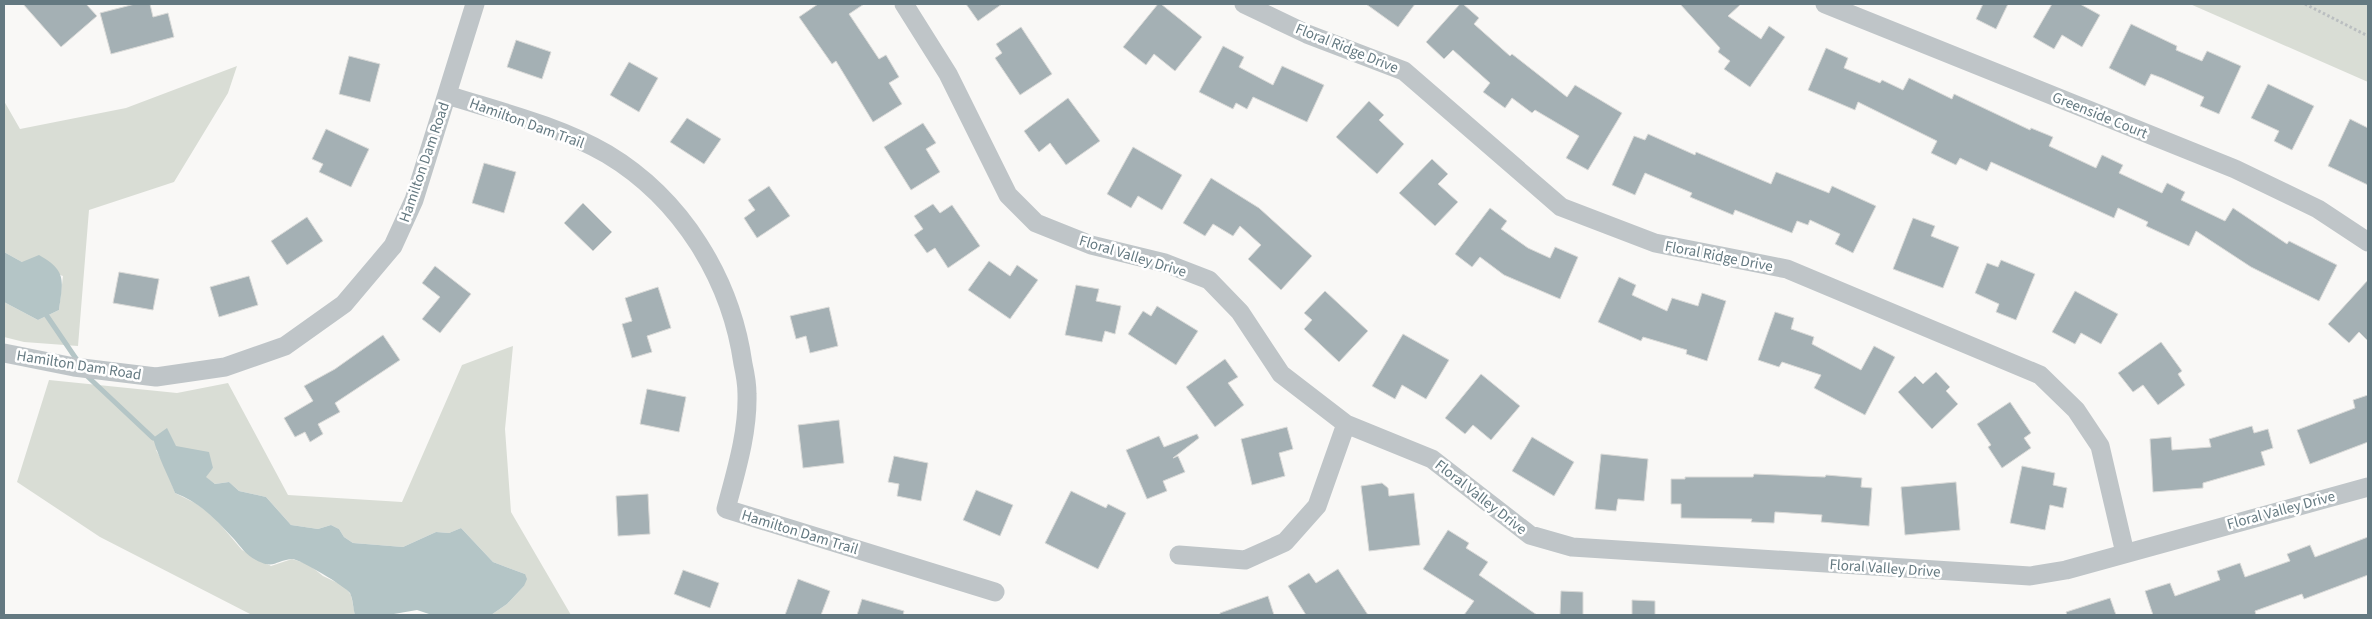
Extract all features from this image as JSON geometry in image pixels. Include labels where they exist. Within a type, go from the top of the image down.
[{"type":"street","name":"Hamilton Dam Road","points":[[4,353],[74,367],[156,377],[225,367],[285,346],[344,304],[393,246],[414,200],[475,4]]},
{"type":"street","name":"Floral Valley Drive","points":[[904,4],[948,74],[1008,195],[1036,223],[1091,245],[1165,263],[1208,280],[1240,312],[1281,374],[1346,424],[1432,459],[1530,536],[1572,547],[2030,576],[2066,570],[2368,487]]},
{"type":"street","name":"Floral Ridge Drive","points":[[1244,4],[1307,34],[1404,71],[1561,207],[1655,243],[1787,269],[2040,375],[2076,410],[2100,446],[2125,553]]},
{"type":"street","name":"Greenside Court","points":[[1825,4],[2235,169],[2318,209],[2368,242]]},
{"type":"street","name":"Hamilton Dam Trail","points":[[448,95],[563,133],[607,154],[646,181],[690,229],[725,290],[740,339],[748,393],[742,449],[726,509],[995,592]]},
{"type":"street","points":[[1178,555],[1245,560],[1285,542],[1317,506],[1346,424]]},
{"type":"path","points":[[2305,4],[2368,36]]},
{"type":"shaded area","points":[[2190,4],[2368,4],[2368,82]]},
{"type":"shaded area","points":[[237,66],[228,93],[174,182],[89,210],[78,346],[24,342],[4,337],[4,302],[38,320],[59,310],[63,276],[22,262],[4,252],[4,101],[20,129],[126,108]]},
{"type":"shaded area","points":[[4,252],[22,262],[39,255],[54,266],[59,272],[62,284],[59,310],[38,320],[4,302]]},
{"type":"shaded area","points":[[513,346],[505,429],[511,512],[571,615],[491,615],[507,604],[524,586],[525,574],[493,562],[461,528],[449,533],[436,532],[403,547],[353,543],[344,537],[339,529],[331,525],[318,529],[291,525],[266,497],[239,491],[229,482],[215,484],[205,477],[213,468],[156,450],[167,470],[175,493],[197,504],[214,517],[242,550],[271,566],[292,559],[308,564],[323,576],[344,586],[351,595],[355,615],[252,615],[100,537],[17,482],[49,380],[177,393],[228,383],[288,495],[402,502],[462,365]]},
{"type":"shaded area","points":[[167,428],[176,446],[209,452],[213,468],[206,477],[215,484],[229,482],[239,491],[266,497],[291,525],[318,529],[331,525],[339,529],[344,537],[353,543],[403,547],[436,532],[449,533],[461,528],[493,562],[525,574],[527,579],[524,586],[507,604],[491,615],[432,615],[417,610],[388,615],[355,615],[350,593],[340,585],[297,560],[292,559],[267,564],[252,558],[207,512],[192,501],[175,493],[153,438]]},
{"type":"building","points":[[23,4],[86,4],[97,16],[61,47]]},
{"type":"building","points":[[135,4],[150,4],[153,17],[168,13],[174,37],[111,54],[100,13]]},
{"type":"building","points":[[818,4],[864,4],[849,14],[879,59],[886,55],[899,77],[889,83],[902,104],[873,122],[836,61],[832,64],[799,17]]},
{"type":"building","points":[[966,4],[1002,4],[978,21]]},
{"type":"building","points":[[1158,4],[1161,4],[1202,37],[1175,71],[1154,54],[1146,65],[1123,47]]},
{"type":"building","points":[[1366,4],[1415,4],[1398,27]]},
{"type":"building","points":[[1460,4],[1463,4],[1479,18],[1474,24],[1510,56],[1512,54],[1567,97],[1575,85],[1622,113],[1588,170],[1566,158],[1579,136],[1535,110],[1532,113],[1512,98],[1505,108],[1483,92],[1490,83],[1453,50],[1444,59],[1426,42]]},
{"type":"building","points":[[1680,4],[1741,4],[1728,16],[1761,39],[1769,26],[1785,37],[1750,87],[1724,69],[1730,61],[1718,52],[1720,48]]},
{"type":"building","points":[[1983,4],[2008,4],[1996,29],[1976,19]]},
{"type":"building","points":[[2052,4],[2080,4],[2100,15],[2082,47],[2062,35],[2054,49],[2033,37]]},
{"type":"building","points":[[2131,24],[2177,46],[2176,50],[2202,61],[2207,51],[2241,66],[2219,114],[2200,106],[2204,97],[2162,78],[2151,74],[2145,86],[2109,68]]},
{"type":"building","points":[[1021,27],[1052,74],[1020,95],[995,58],[1002,53],[996,44]]},
{"type":"building","points":[[516,40],[551,52],[542,79],[507,67]]},
{"type":"building","points":[[1223,46],[1244,57],[1239,67],[1273,85],[1282,66],[1324,85],[1307,122],[1253,97],[1247,109],[1236,103],[1233,109],[1199,92]]},
{"type":"building","points":[[1826,48],[1848,58],[1844,68],[1880,83],[1882,80],[1903,90],[1909,78],[1952,99],[1954,94],[2030,130],[2031,128],[2053,137],[2049,146],[2096,168],[2102,155],[2123,165],[2119,173],[2162,193],[2167,183],[2185,192],[2181,200],[2225,221],[2233,208],[2287,244],[2289,241],[2337,265],[2319,301],[2251,267],[2196,231],[2189,246],[2146,226],[2148,222],[2118,208],[2114,218],[1991,162],[1987,171],[1960,158],[1956,165],[1931,153],[1937,141],[1858,102],[1855,110],[1808,90]]},
{"type":"building","points":[[349,56],[380,64],[370,102],[339,94]]},
{"type":"building","points":[[629,62],[658,78],[639,112],[610,95]]},
{"type":"building","points":[[2268,84],[2314,106],[2292,150],[2274,141],[2279,131],[2251,118]]},
{"type":"building","points":[[1068,98],[1100,141],[1066,165],[1050,143],[1039,152],[1024,131]]},
{"type":"building","points":[[1369,101],[1384,115],[1379,120],[1404,144],[1377,174],[1336,137]]},
{"type":"building","points":[[687,118],[721,139],[704,164],[670,142]]},
{"type":"building","points":[[2350,119],[2368,128],[2368,185],[2328,166]]},
{"type":"building","points":[[923,123],[936,143],[926,149],[940,172],[911,190],[884,147]]},
{"type":"building","points":[[326,129],[369,149],[351,187],[319,172],[323,164],[312,159]]},
{"type":"building","points":[[1648,134],[1695,155],[1696,152],[1771,184],[1776,172],[1829,193],[1832,186],[1876,206],[1853,253],[1835,244],[1840,234],[1810,220],[1808,225],[1797,221],[1792,233],[1735,210],[1733,215],[1690,197],[1692,193],[1645,173],[1635,195],[1612,185],[1634,136],[1645,140]]},
{"type":"building","points":[[1133,147],[1182,175],[1162,210],[1138,196],[1131,208],[1107,194]]},
{"type":"building","points":[[1432,159],[1448,174],[1438,184],[1458,202],[1435,226],[1399,193]]},
{"type":"building","points":[[484,163],[516,172],[504,213],[472,203]]},
{"type":"building","points":[[1211,178],[1259,208],[1312,256],[1281,290],[1248,259],[1261,245],[1240,226],[1233,236],[1213,224],[1205,236],[1183,223]]},
{"type":"building","points":[[769,186],[790,216],[757,238],[744,218],[755,210],[748,200]]},
{"type":"building","points":[[583,203],[612,232],[593,251],[564,223]]},
{"type":"building","points":[[933,204],[940,213],[952,205],[980,246],[948,268],[935,248],[927,253],[914,235],[923,229],[914,216]]},
{"type":"building","points":[[1490,208],[1507,221],[1501,229],[1528,248],[1550,258],[1555,247],[1578,257],[1560,299],[1504,275],[1480,257],[1472,267],[1455,254]]},
{"type":"building","points":[[307,217],[323,241],[287,265],[271,241]]},
{"type":"building","points":[[1913,218],[1935,226],[1931,236],[1959,247],[1943,288],[1893,269]]},
{"type":"building","points":[[2001,260],[2035,274],[2016,320],[1996,312],[1999,304],[1975,293],[1987,263],[1998,267]]},
{"type":"building","points":[[989,261],[1010,276],[1017,265],[1038,280],[1010,319],[968,290]]},
{"type":"building","points":[[435,266],[471,294],[440,333],[422,319],[440,297],[422,283]]},
{"type":"building","points":[[119,272],[159,279],[153,310],[113,303]]},
{"type":"building","points":[[249,276],[258,305],[219,317],[210,287]]},
{"type":"building","points":[[1619,277],[1636,285],[1632,295],[1667,311],[1672,298],[1698,306],[1702,293],[1726,301],[1707,361],[1686,354],[1687,350],[1643,337],[1641,341],[1598,322]]},
{"type":"building","points":[[2368,280],[2368,341],[2359,332],[2349,343],[2328,324]]},
{"type":"building","points":[[1076,285],[1099,289],[1096,301],[1121,306],[1115,334],[1105,331],[1102,342],[1065,335]]},
{"type":"building","points":[[658,287],[671,328],[647,336],[652,352],[632,358],[622,324],[632,321],[625,298]]},
{"type":"building","points":[[1325,291],[1368,331],[1339,362],[1304,329],[1312,320],[1304,313]]},
{"type":"building","points":[[2075,291],[2118,314],[2101,344],[2081,333],[2075,344],[2052,332]]},
{"type":"building","points":[[1157,306],[1198,331],[1176,365],[1128,334],[1143,311],[1151,316]]},
{"type":"building","points":[[829,307],[838,346],[810,353],[806,336],[796,339],[790,316]]},
{"type":"building","points":[[1775,312],[1794,318],[1791,329],[1814,337],[1812,344],[1861,370],[1874,346],[1895,357],[1865,415],[1814,388],[1821,375],[1782,362],[1779,367],[1758,360]]},
{"type":"building","points":[[1403,334],[1449,360],[1426,399],[1402,385],[1395,399],[1372,386]]},
{"type":"building","points":[[383,335],[400,360],[335,403],[340,412],[318,424],[323,434],[310,442],[305,432],[295,437],[284,418],[313,401],[304,386],[335,369]]},
{"type":"building","points":[[2161,342],[2182,371],[2178,374],[2185,385],[2158,405],[2143,385],[2133,392],[2118,373]]},
{"type":"building","points":[[1225,359],[1238,377],[1228,383],[1244,405],[1215,427],[1186,387]]},
{"type":"building","points":[[1936,372],[1950,387],[1946,391],[1958,404],[1932,429],[1898,392],[1915,376],[1923,384]]},
{"type":"building","points":[[1481,374],[1520,406],[1491,440],[1473,425],[1465,434],[1445,418]]},
{"type":"building","points":[[647,389],[686,397],[679,432],[640,424]]},
{"type":"building","points":[[2368,395],[2368,442],[2310,464],[2297,430],[2355,408],[2353,400]]},
{"type":"building","points":[[2010,402],[2031,433],[2024,438],[2031,448],[2002,468],[1988,447],[1991,445],[1977,424]]},
{"type":"building","points":[[839,420],[844,463],[803,468],[798,425]]},
{"type":"building","points":[[2252,426],[2254,433],[2268,429],[2273,448],[2261,452],[2265,465],[2203,483],[2203,488],[2153,492],[2150,439],[2171,437],[2172,450],[2211,447],[2209,439]]},
{"type":"building","points":[[1287,427],[1293,449],[1279,453],[1285,476],[1252,485],[1241,439]]},
{"type":"building","points":[[1197,434],[1199,438],[1173,458],[1178,456],[1185,472],[1163,481],[1167,491],[1147,499],[1126,450],[1159,436],[1164,447]]},
{"type":"building","points":[[1532,437],[1574,462],[1554,496],[1512,471]]},
{"type":"building","points":[[1601,454],[1648,459],[1644,501],[1618,499],[1616,511],[1595,509]]},
{"type":"building","points":[[894,456],[928,463],[921,501],[897,496],[899,484],[888,482]]},
{"type":"building","points":[[2022,466],[2055,473],[2053,485],[2067,488],[2063,508],[2050,505],[2045,530],[2010,523]]},
{"type":"building","points":[[1754,474],[1825,477],[1826,475],[1862,478],[1861,487],[1872,488],[1869,526],[1821,522],[1822,515],[1775,512],[1774,523],[1751,522],[1752,519],[1681,518],[1681,504],[1671,504],[1671,479],[1685,479],[1685,477],[1753,477]]},
{"type":"building","points":[[1956,482],[1960,530],[1905,535],[1901,487]]},
{"type":"building","points":[[1382,483],[1388,488],[1389,496],[1414,493],[1420,545],[1369,551],[1361,486]]},
{"type":"building","points":[[976,490],[1013,505],[1000,536],[963,520]]},
{"type":"building","points":[[1071,491],[1106,508],[1108,504],[1126,513],[1098,569],[1045,543]]},
{"type":"building","points":[[648,494],[650,534],[618,536],[616,496]]},
{"type":"building","points":[[1448,530],[1469,543],[1466,548],[1488,562],[1479,575],[1537,615],[1464,615],[1474,601],[1423,569]]},
{"type":"building","points":[[2368,537],[2368,575],[2304,599],[2302,594],[2255,611],[2256,615],[2153,615],[2145,591],[2170,583],[2175,596],[2220,580],[2217,571],[2240,563],[2245,577],[2290,561],[2287,554],[2310,545],[2315,557]]},
{"type":"building","points":[[1338,569],[1368,615],[1306,615],[1288,586],[1309,573],[1316,583]]},
{"type":"building","points":[[683,570],[719,583],[710,608],[674,594]]},
{"type":"building","points":[[798,579],[830,591],[821,615],[785,615]]},
{"type":"building","points":[[1561,591],[1583,592],[1583,615],[1560,615]]},
{"type":"building","points":[[1268,596],[1274,615],[1220,615],[1220,613]]},
{"type":"building","points":[[2110,598],[2116,615],[2067,615],[2066,612]]},
{"type":"building","points":[[862,599],[904,611],[903,615],[857,615]]},
{"type":"building","points":[[1632,600],[1655,601],[1655,615],[1632,615]]},
{"type":"waterway","points":[[47,316],[79,363]]},
{"type":"waterway","points":[[86,375],[153,438]]}]
